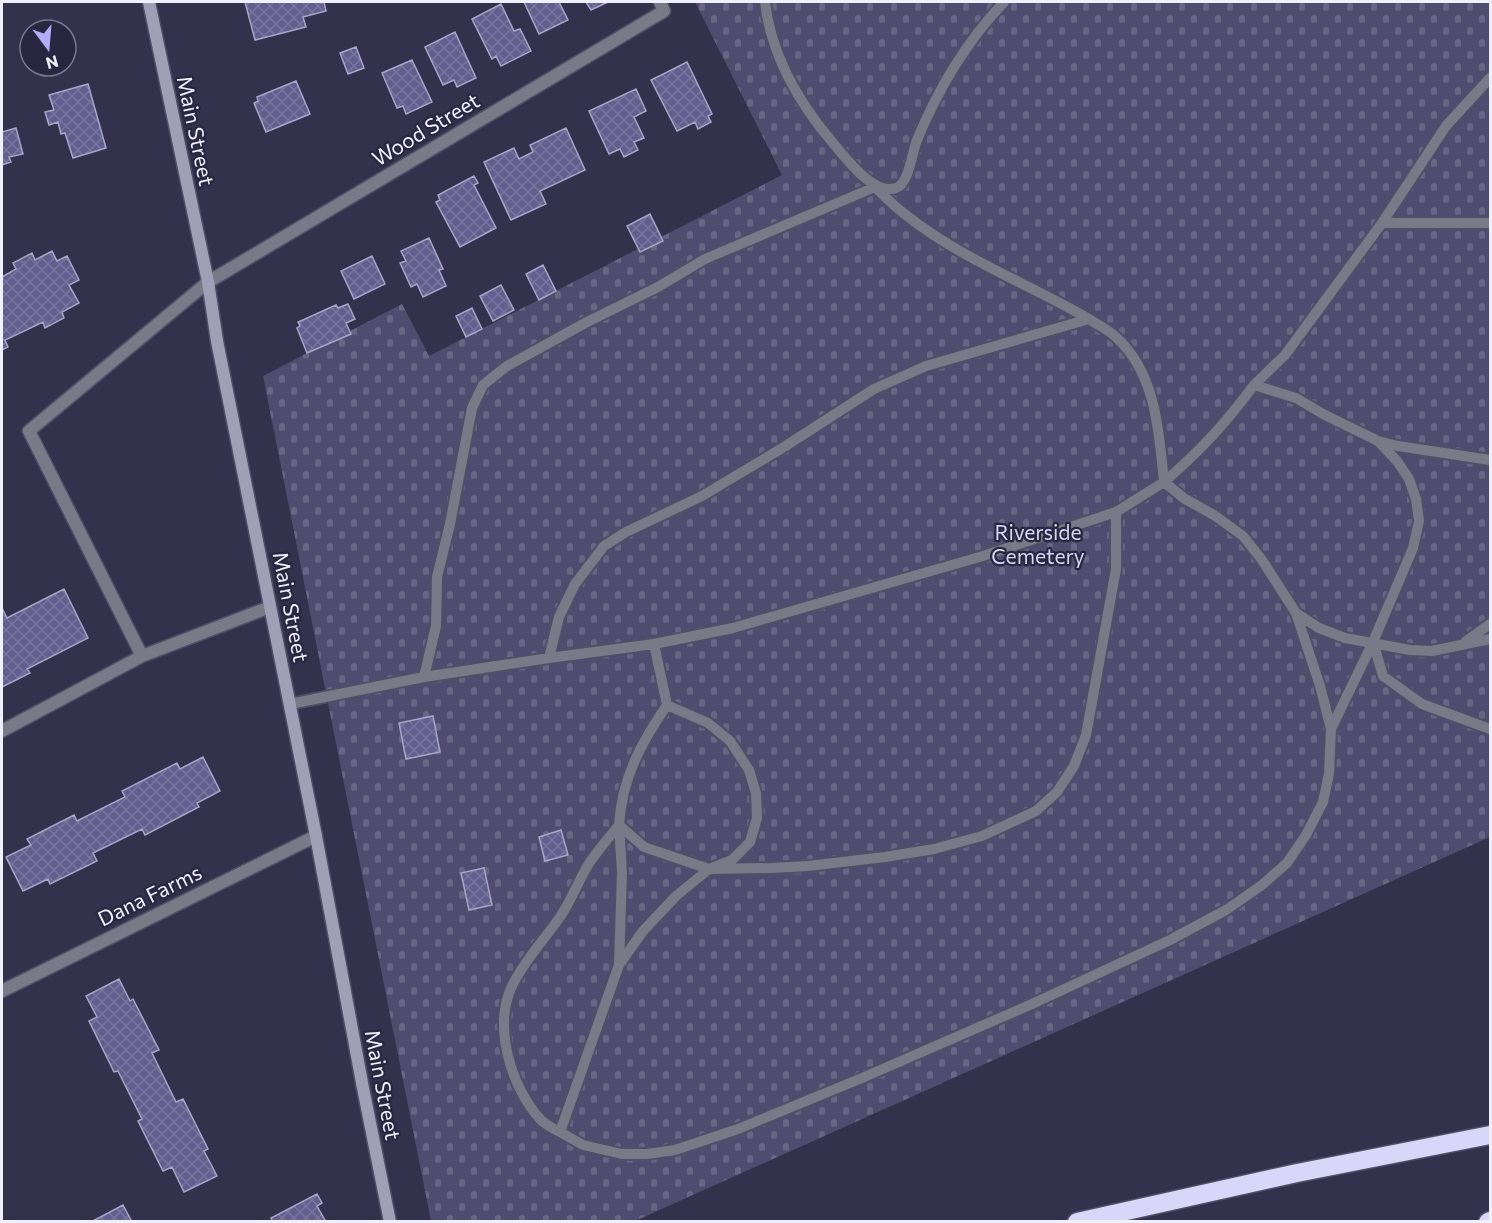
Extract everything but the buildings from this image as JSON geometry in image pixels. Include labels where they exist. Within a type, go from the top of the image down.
[{"type":"highway","points":[[1077,1221],[1297,1173],[1491,1135]]},
{"type":"main road","name":"Main Street","points":[[149,2],[208,282],[217,340],[390,1221]]},
{"type":"street","name":"Wood Street","points":[[142,656],[29,431],[208,282],[662,6]]},
{"type":"street","points":[[2,731],[142,656],[270,607]]},
{"type":"street","name":"Dana Farms","points":[[2,991],[316,836]]},
{"type":"lane","points":[[619,825],[589,865],[561,916],[512,985],[503,1011],[506,1050],[514,1077],[526,1100],[542,1122],[583,1145],[622,1154],[646,1154],[675,1150],[738,1129],[862,1078],[1032,1004],[1170,940],[1226,910],[1262,885],[1287,863],[1306,835],[1323,802],[1329,774],[1331,729],[1320,686],[1296,613],[1262,560],[1243,536],[1214,515],[1185,499],[1164,482],[1155,407],[1146,382],[1133,357],[1116,337],[1089,319],[1051,296],[944,242],[905,215],[875,187],[820,127],[793,86],[779,58],[770,31],[765,2]]},
{"type":"lane","points":[[424,678],[436,626],[437,577],[450,524],[472,408],[483,385],[507,366],[705,259],[875,187],[893,190],[901,186],[908,172],[916,141],[965,47],[1004,2]]},
{"type":"lane","points":[[290,704],[424,678],[549,657],[654,644],[734,628],[992,553],[1116,512],[1164,482],[1200,451],[1221,429],[1254,385],[1285,356],[1382,224],[1446,126],[1491,78]]},
{"type":"lane","points":[[1382,224],[1491,223]]},
{"type":"lane","points":[[549,657],[559,617],[575,584],[604,546],[626,532],[702,496],[874,389],[904,375],[926,366],[1089,319]]},
{"type":"lane","points":[[1254,385],[1296,398],[1378,441],[1491,460]]},
{"type":"lane","points":[[1331,729],[1373,642],[1413,548],[1419,520],[1416,499],[1408,479],[1397,461],[1378,441]]},
{"type":"lane","points":[[619,825],[644,847],[709,869],[808,866],[934,849],[982,836],[1036,811],[1057,792],[1074,766],[1086,735],[1116,568],[1116,512]]},
{"type":"lane","points":[[1296,613],[1319,628],[1345,638],[1410,650],[1432,651],[1491,639]]},
{"type":"lane","points":[[1463,643],[1491,624]]},
{"type":"lane","points":[[1373,642],[1383,676],[1422,704],[1491,729]]},
{"type":"lane","points":[[619,965],[622,872],[619,825],[621,800],[645,737],[667,705],[654,644]]},
{"type":"lane","points":[[560,1132],[619,965],[643,931],[676,896],[709,869],[732,860],[750,842],[757,818],[756,793],[749,770],[730,741],[708,723],[667,705]]},
{"type":"green space","name":"Riverside Cemetery","points":[[695,2],[1490,2],[1490,837],[635,1221],[431,1221],[263,376],[402,304],[429,356],[782,175]]}]
